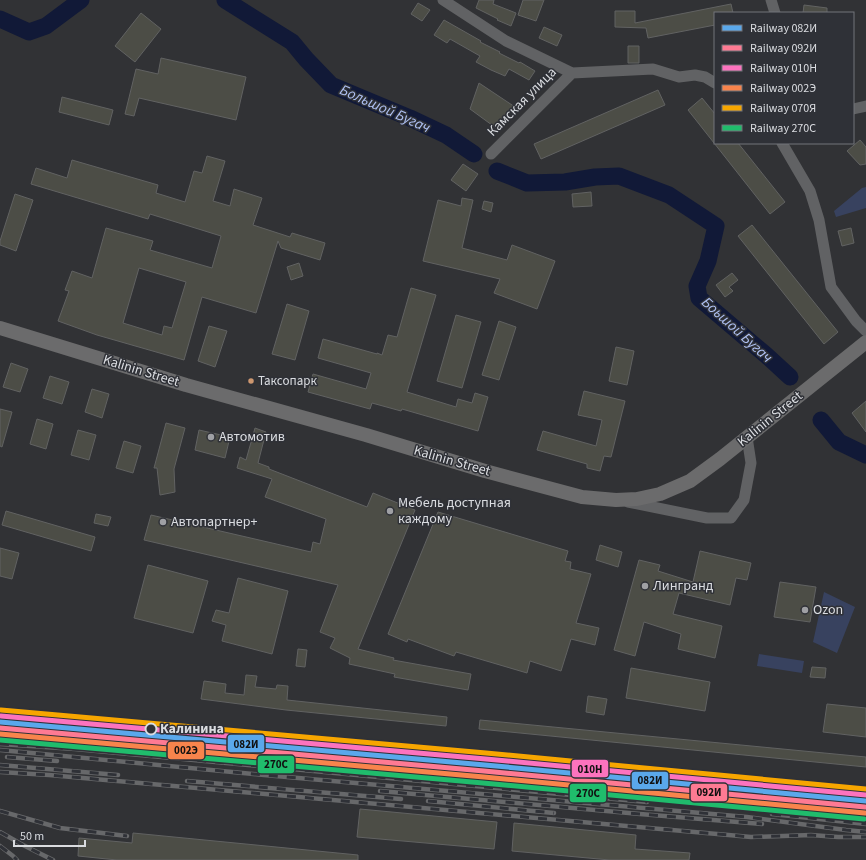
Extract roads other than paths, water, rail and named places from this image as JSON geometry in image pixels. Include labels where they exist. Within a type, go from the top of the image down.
[{"type":"main road","name":"Kalinin Street","points":[[0,328],[485,471],[582,497],[616,500],[637,499],[660,494],[690,481],[747,438],[866,342]]},
{"type":"street","points":[[443,0],[506,41],[572,73]]},
{"type":"street","points":[[771,0],[775,12]]},
{"type":"street","name":"Камская улица","points":[[491,154],[572,73],[653,69],[679,76],[695,75],[705,77],[714,82]]},
{"type":"street","points":[[854,109],[866,106]]},
{"type":"street","points":[[783,144],[810,191],[819,220],[831,287],[856,321],[866,331]]},
{"type":"street","points":[[616,500],[707,518],[731,518],[744,500],[751,463],[747,438]]},
{"type":"waterway","name":"Большой Бугач","points":[[0,19],[29,32],[46,26],[81,0]]},
{"type":"waterway","name":"Большой Бугач","points":[[225,0],[292,42],[331,85],[410,118],[446,135],[474,154]]},
{"type":"waterway","name":"Боьшой Бугач","points":[[497,171],[527,183],[565,182],[595,177],[619,176],[669,195],[716,226],[708,261],[697,286],[699,298],[790,377]]},
{"type":"waterway","name":"Большой Бугач","points":[[821,420],[839,442],[866,455]]},
{"type":"railway","points":[[0,744],[75,749],[647,802]]},
{"type":"railway","points":[[0,750],[264,775],[747,817],[866,832]]},
{"type":"railway","points":[[7,757],[57,761]]},
{"type":"railway","points":[[0,765],[118,775]]},
{"type":"railway","points":[[0,772],[49,775],[751,837],[811,835],[866,837]]},
{"type":"railway","points":[[187,781],[401,799]]},
{"type":"railway","points":[[380,791],[762,824]]},
{"type":"railway","points":[[428,801],[554,813]]},
{"type":"railway","points":[[0,811],[60,828],[127,836]]},
{"type":"railway","points":[[772,814],[866,824]]},
{"type":"railway","points":[[0,832],[53,860]]},
{"type":"railway","points":[[0,846],[17,860]]},
{"type":"rail line","name":"070Я","points":[[1,710],[486,753],[866,789]]},
{"type":"rail line","name":"010Н","points":[[1,716],[486,759],[866,795]]},
{"type":"rail line","name":"082И","points":[[0,722],[485,765],[866,801]]},
{"type":"rail line","name":"092И","points":[[0,728],[865,807]]},
{"type":"rail line","name":"002Э","points":[[0,734],[865,813]]},
{"type":"rail line","name":"270С","points":[[0,740],[864,819]]},
{"type":"place","name":"Таксопарк","points":[[251,381]]},
{"type":"place","name":"Автомотив","points":[[211,437]]},
{"type":"place","name":"Мебель доступная каждому","points":[[390,511]]},
{"type":"place","name":"Автопартнер+","points":[[163,522]]},
{"type":"place","name":"Лингранд","points":[[645,586]]},
{"type":"place","name":"Ozon","points":[[805,610]]},
{"type":"place","name":"Калинина","points":[[151,729]]}]
